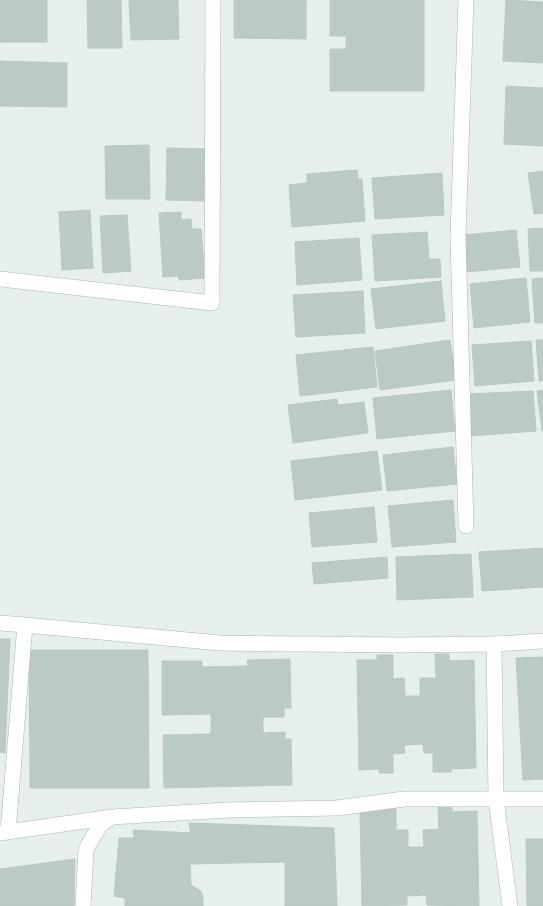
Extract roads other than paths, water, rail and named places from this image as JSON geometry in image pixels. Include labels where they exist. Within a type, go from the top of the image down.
[{"type":"street","points":[[0,279],[212,303],[213,0]]},
{"type":"street","points":[[466,0],[458,236],[466,526]]},
{"type":"street","points":[[0,623],[220,644],[391,645],[494,644],[543,641]]},
{"type":"street","points":[[25,625],[7,767],[4,832],[112,817],[228,810],[337,808],[404,799],[543,800]]},
{"type":"street","points":[[494,644],[496,799],[510,906]]},
{"type":"street","points":[[83,906],[86,849],[100,825],[112,817]]}]
